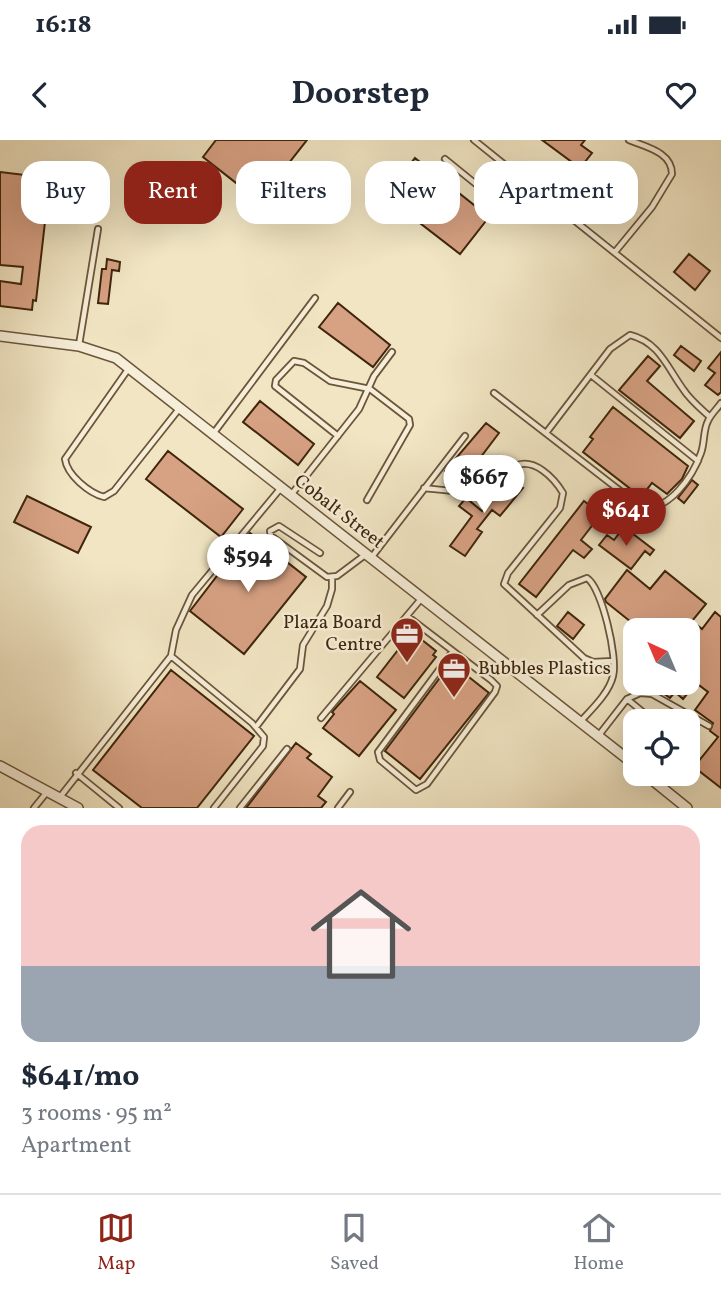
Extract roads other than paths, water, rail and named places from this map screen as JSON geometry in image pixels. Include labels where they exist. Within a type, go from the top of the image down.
[{"type":"street","name":"Cobalt Street","points":[[0,337],[79,346],[104,352],[129,368],[623,756]]},
{"type":"street","points":[[0,766],[78,808]]},
{"type":"street","points":[[660,786],[687,808]]},
{"type":"lane","points":[[474,140],[500,161]]},
{"type":"lane","points":[[615,252],[652,206],[672,174],[670,161],[661,154],[629,140]]},
{"type":"lane","points":[[445,159],[474,183]]},
{"type":"lane","points":[[579,224],[721,338]]},
{"type":"lane","points":[[79,346],[99,229]]},
{"type":"lane","points":[[213,435],[314,298]]},
{"type":"lane","points":[[546,433],[617,342],[630,335],[640,338],[661,354],[683,390],[710,417]]},
{"type":"lane","points":[[291,496],[338,436],[370,388],[374,376],[392,352]]},
{"type":"lane","points":[[338,436],[275,386],[276,380],[296,360],[330,381],[370,388],[403,412],[410,425],[367,500]]},
{"type":"lane","points":[[129,368],[65,459],[69,472],[91,491],[104,497],[114,491],[180,409]]},
{"type":"lane","points":[[591,375],[698,461]]},
{"type":"lane","points":[[494,393],[641,507],[650,509],[667,502],[698,461],[710,417],[721,403]]},
{"type":"lane","points":[[320,553],[279,526],[274,526],[270,531],[271,536],[321,575],[332,577],[368,557],[465,436]]},
{"type":"lane","points":[[424,488],[463,492],[488,487],[512,467],[522,464],[537,467],[558,485],[563,493],[560,508],[508,573],[504,584],[584,658],[598,663],[613,661]]},
{"type":"lane","points":[[60,798],[76,774],[171,656],[176,630],[192,595],[281,488]]},
{"type":"lane","points":[[256,727],[300,669],[303,645],[327,606],[332,577]]},
{"type":"lane","points":[[537,615],[569,585],[587,578],[599,594],[613,661],[613,676],[581,722]]},
{"type":"lane","points":[[321,718],[421,598]]},
{"type":"lane","points":[[407,616],[453,651],[495,684],[496,690],[427,784],[416,790],[380,760],[378,752],[453,651]]},
{"type":"lane","points":[[171,656],[256,727],[264,737],[264,746],[214,808]]},
{"type":"lane","points":[[598,736],[627,699],[639,693],[652,694],[709,726]]},
{"type":"lane","points":[[627,699],[639,709]]},
{"type":"lane","points":[[240,808],[287,749]]},
{"type":"lane","points":[[76,774],[119,808]]},
{"type":"lane","points":[[34,808],[47,792]]},
{"type":"lane","points":[[338,808],[351,792]]},
{"type":"place","name":"Plaza Board Centre","points":[[407,664]]},
{"type":"place","name":"Bubbles Plastics","points":[[454,699]]}]
